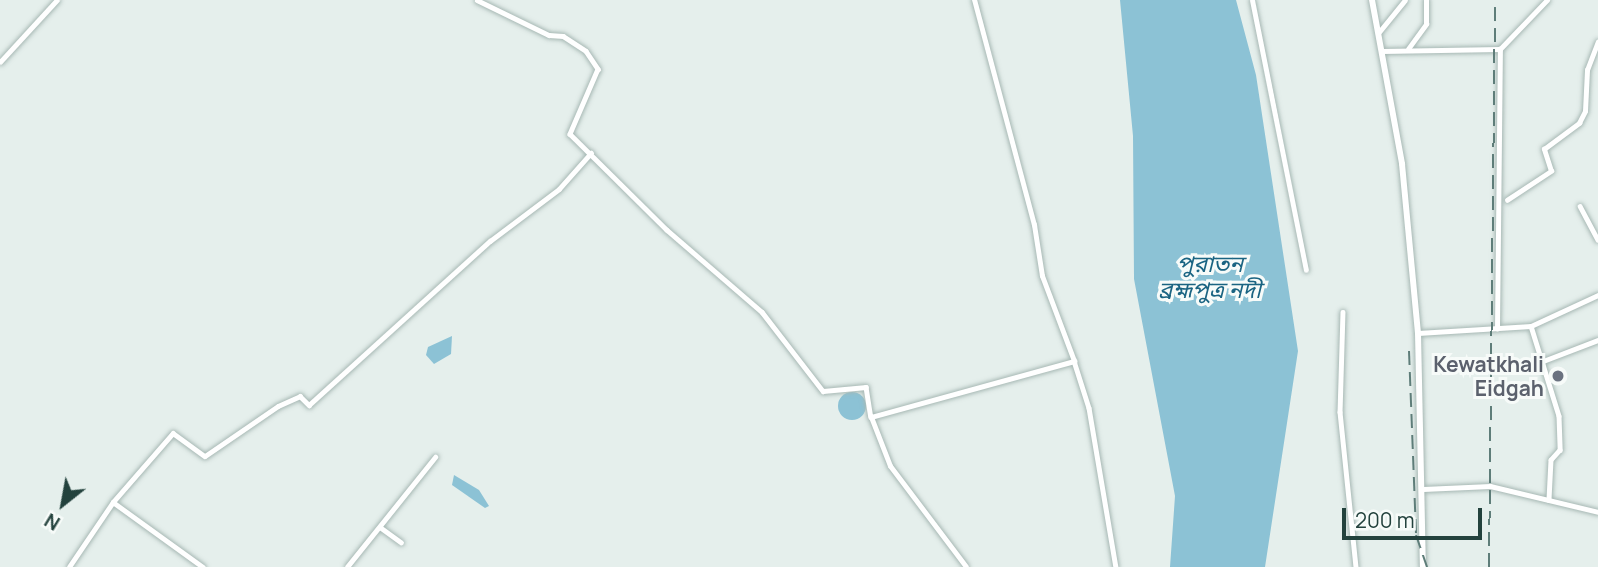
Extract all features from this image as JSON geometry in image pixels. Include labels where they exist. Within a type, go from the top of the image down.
[{"type":"main road","points":[[1372,0],[1402,164],[1418,333],[1423,567]]},
{"type":"street","points":[[0,62],[57,0]]},
{"type":"street","points":[[477,0],[549,35],[563,36],[594,61],[598,69],[593,87],[570,134],[667,230],[762,312],[823,391],[866,387],[871,417],[890,467],[966,567]]},
{"type":"street","points":[[974,0],[1034,225],[1042,276],[1089,408],[1116,567]]},
{"type":"street","points":[[1252,0],[1306,270]]},
{"type":"street","points":[[1379,32],[1405,0]]},
{"type":"street","points":[[1407,50],[1426,24],[1426,0]]},
{"type":"street","points":[[1497,329],[1500,49],[1547,0]]},
{"type":"street","points":[[1507,200],[1551,171],[1544,149],[1578,123],[1585,111],[1587,70],[1598,42]]},
{"type":"street","points":[[1382,51],[1500,49]]},
{"type":"street","points":[[69,567],[113,502],[173,433],[205,456],[278,406],[300,396],[309,405],[490,241],[559,189],[591,153]]},
{"type":"street","points":[[1580,206],[1598,240]]},
{"type":"street","points":[[1418,333],[1531,326],[1598,295]]},
{"type":"street","points":[[1343,312],[1340,412],[1356,567]]},
{"type":"street","points":[[1531,326],[1559,416],[1560,450],[1550,460],[1549,500]]},
{"type":"street","points":[[1543,361],[1598,340]]},
{"type":"street","points":[[871,417],[1074,361]]},
{"type":"street","points":[[347,567],[435,457]]},
{"type":"street","points":[[1423,489],[1490,486],[1598,512]]},
{"type":"street","points":[[113,502],[204,567]]},
{"type":"street","points":[[380,527],[401,542]]},
{"type":"water","name":"পুরাতন ব্রহ্মপুত্র নদী","points":[[1120,0],[1236,0],[1256,75],[1298,351],[1265,567],[1170,567],[1175,496],[1134,279],[1133,136]]},
{"type":"water","points":[[452,336],[451,354],[434,364],[426,355],[428,347]]},
{"type":"water","points":[[852,392],[862,396],[866,406],[862,416],[852,420],[842,416],[838,406],[842,396]]},
{"type":"water","points":[[454,475],[479,490],[489,506],[485,508],[452,485]]},
{"type":"railway","points":[[1489,567],[1495,0]]},
{"type":"railway","points":[[1409,351],[1416,535],[1427,567]]},
{"type":"place","name":"Kewatkhali Eidgah","points":[[1558,376]]}]
